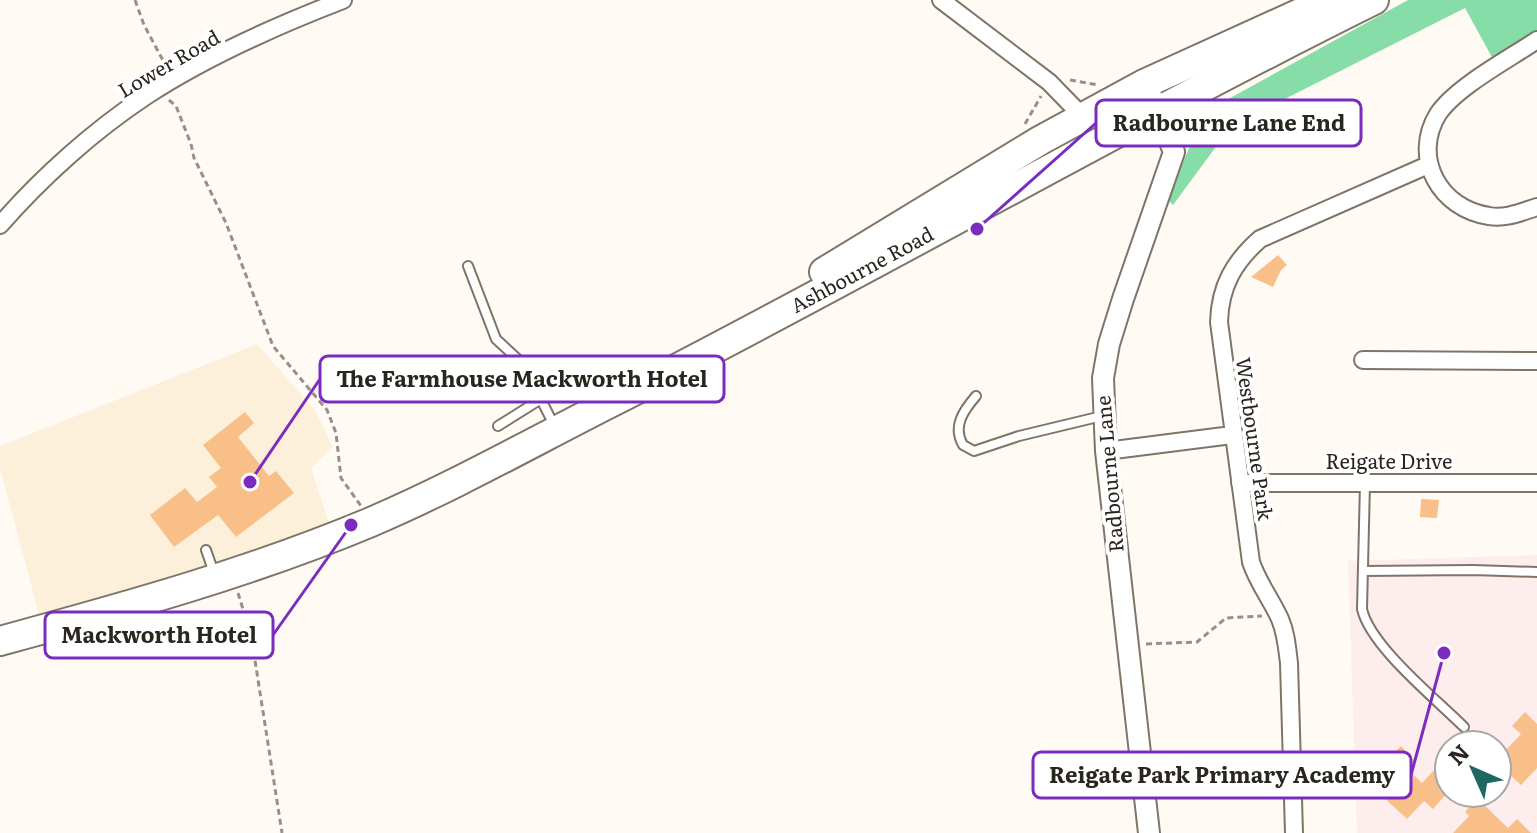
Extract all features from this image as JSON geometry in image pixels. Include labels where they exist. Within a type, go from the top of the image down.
[{"type":"highway","name":"Ashbourne Road","points":[[604,406],[1004,162],[1082,118],[1144,84],[1329,0]]},
{"type":"highway","name":"Ashbourne Road","points":[[0,641],[224,575],[373,522],[481,471],[961,219],[1108,135],[1374,0]]},
{"type":"street","name":"Lower Road","points":[[0,225],[39,183],[139,101],[174,79],[267,31],[343,0]]},
{"type":"street","points":[[941,0],[1049,82],[1082,118],[1108,135]]},
{"type":"street","points":[[1537,40],[1451,98],[1430,128],[1428,165],[1436,183],[1450,200],[1476,213],[1506,216],[1537,207]]},
{"type":"street","name":"Radbourne Lane","points":[[1144,84],[1159,110],[1174,152],[1109,344],[1103,378],[1103,415],[1149,833]]},
{"type":"street","name":"Westbourne Park","points":[[1294,833],[1286,635],[1251,562],[1219,322],[1223,289],[1245,252],[1260,239],[1428,165]]},
{"type":"street","points":[[1363,360],[1537,361]]},
{"type":"street","points":[[1106,451],[1232,435]]},
{"type":"street","name":"Reigate Drive","points":[[1240,483],[1537,483]]},
{"type":"lane","points":[[468,266],[496,339],[523,364],[557,431]]},
{"type":"lane","points":[[976,396],[958,427],[963,445],[974,451],[1103,415]]},
{"type":"lane","points":[[498,426],[541,399]]},
{"type":"lane","points":[[1365,482],[1362,609],[1365,624],[1464,727]]},
{"type":"lane","points":[[206,550],[224,575]]},
{"type":"lane","points":[[1364,571],[1537,572]]},
{"type":"path","points":[[135,0],[144,25],[174,79]]},
{"type":"path","points":[[158,90],[176,106],[194,158],[226,223],[273,346],[327,410],[336,433],[341,478],[373,522]]},
{"type":"path","points":[[224,575],[251,635],[282,833]]},
{"type":"path","points":[[1127,645],[1197,642],[1226,618],[1278,615]]},
{"type":"path","points":[[1142,777],[1292,768]]},
{"type":"shaded area","points":[[257,344],[315,410],[333,447],[311,468],[330,526],[90,605],[39,615],[0,468],[0,446]]},
{"type":"shaded area","points":[[1537,555],[1537,833],[1357,833],[1348,561]]},
{"type":"green space","points":[[1408,0],[1537,0],[1537,32],[1494,61],[1465,8],[1259,112],[1226,133],[1173,205],[1167,199],[1191,144],[1212,108]]},
{"type":"building","points":[[1278,255],[1287,265],[1273,287],[1251,277]]},
{"type":"building","points":[[245,412],[254,423],[238,437],[269,476],[276,471],[294,493],[236,537],[218,515],[174,547],[150,515],[185,488],[197,502],[217,487],[209,477],[221,468],[203,445]]},
{"type":"building","points":[[1421,499],[1439,500],[1437,518],[1420,517]]},
{"type":"building","points":[[1525,712],[1537,724],[1537,768],[1521,785],[1513,778],[1513,742],[1521,734],[1512,726]]},
{"type":"building","points":[[1401,746],[1413,759],[1405,767],[1422,783],[1433,771],[1433,809],[1424,801],[1407,819],[1380,794],[1388,786],[1374,774]]},
{"type":"building","points":[[1468,809],[1488,809],[1508,828],[1517,819],[1531,833],[1453,833],[1469,816],[1465,812]]},
{"type":"place","name":"Radbourne Lane End","points":[[977,229]]},
{"type":"place","name":"The Farmhouse Mackworth Hotel","points":[[250,482]]},
{"type":"place","name":"Mackworth Hotel","points":[[351,525]]},
{"type":"place","name":"Reigate Park Primary Academy","points":[[1444,653]]}]
